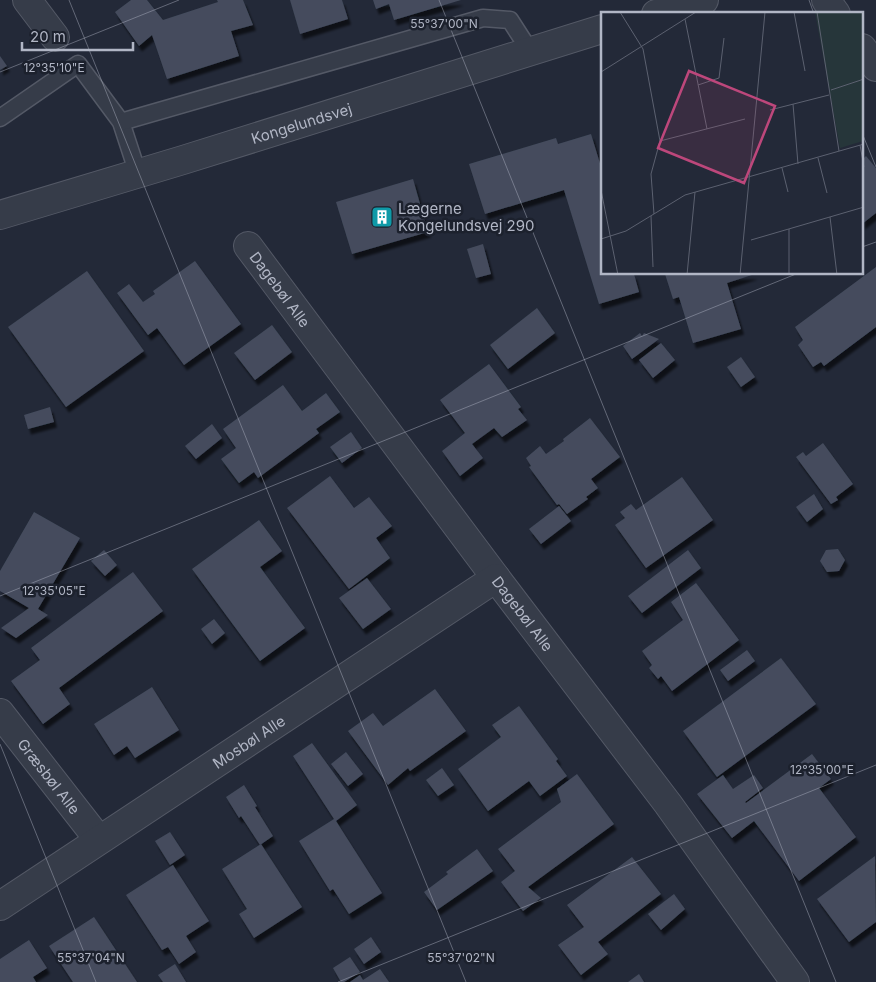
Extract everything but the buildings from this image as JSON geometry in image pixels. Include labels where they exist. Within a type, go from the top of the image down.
[{"type":"street","points":[[27,0],[55,37]]},
{"type":"street","points":[[663,12],[704,0]]},
{"type":"street","points":[[826,0],[835,12]]},
{"type":"street","name":"Kongelundsvej","points":[[0,215],[138,174],[601,29]]},
{"type":"street","points":[[864,51],[876,67]]},
{"type":"street","name":"Dagebøl Alle","points":[[248,246],[496,578],[668,804],[795,982]]},
{"type":"street","name":"Mosbøl Alle","points":[[0,906],[496,578]]},
{"type":"street","name":"Græsbøl Alle","points":[[0,713],[99,840]]},
{"type":"lane","points":[[121,122],[483,18],[510,20],[530,51]]},
{"type":"lane","points":[[0,118],[78,64],[121,122],[138,174]]},
{"type":"place","name":"Lægerne Kongelundsvej 290","points":[[382,217]]}]
